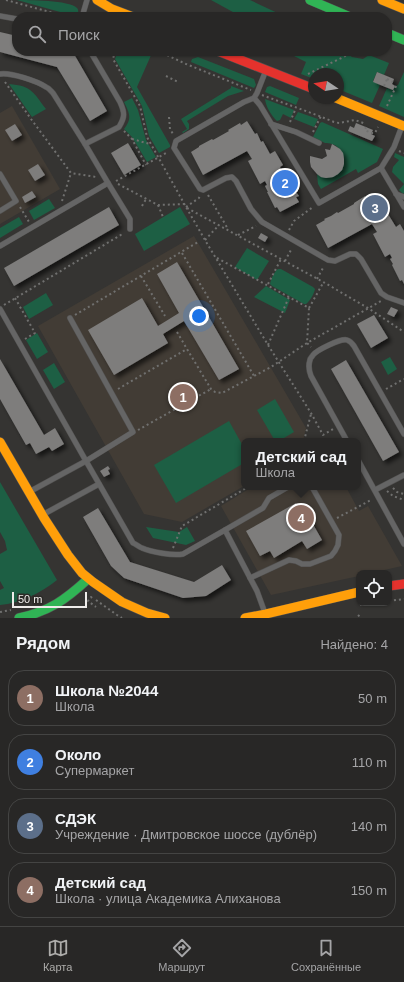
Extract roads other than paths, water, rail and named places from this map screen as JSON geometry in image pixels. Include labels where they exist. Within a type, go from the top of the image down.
[{"type":"main road","points":[[97,0],[120,12]]},
{"type":"main road","points":[[310,0],[338,12]]},
{"type":"main road","points":[[382,0],[404,9]]},
{"type":"main road","points":[[392,35],[404,40]]},
{"type":"main road","points":[[231,56],[308,86]]},
{"type":"main road","points":[[344,101],[403,126]]},
{"type":"main road","points":[[0,442],[28,492],[66,554],[88,579],[124,603],[165,618]]},
{"type":"main road","points":[[19,618],[48,609],[73,593],[88,579]]},
{"type":"main road","points":[[392,586],[404,584]]},
{"type":"main road","points":[[245,618],[356,593]]},
{"type":"lane","points":[[83,12],[87,0]]},
{"type":"lane","points":[[0,16],[12,18]]},
{"type":"lane","points":[[85,144],[119,127],[124,116],[124,110],[120,102],[93,56]]},
{"type":"lane","points":[[266,69],[255,95],[176,141],[174,148],[200,189],[204,190],[226,178],[232,178],[236,181],[252,210],[262,222],[328,260],[335,261],[350,254],[356,254],[361,259],[381,293],[387,297],[404,302]]},
{"type":"lane","points":[[0,74],[5,73],[14,75],[40,84],[47,87],[53,93],[130,219],[130,229]]},
{"type":"lane","points":[[255,95],[319,203],[381,168],[394,147],[403,126]]},
{"type":"lane","points":[[271,124],[296,132],[319,143]]},
{"type":"lane","points":[[381,168],[404,207]]},
{"type":"lane","points":[[0,174],[16,201],[0,211]]},
{"type":"lane","points":[[0,246],[108,184]]},
{"type":"lane","points":[[396,194],[404,197]]},
{"type":"lane","points":[[0,308],[99,484],[134,543],[141,548],[176,555],[183,554],[263,508],[269,498],[283,490]]},
{"type":"lane","points":[[28,492],[86,461],[133,432],[70,318]]},
{"type":"lane","points":[[345,438],[311,376],[309,361],[313,354],[339,341],[347,340],[354,346],[404,434]]},
{"type":"lane","points":[[361,465],[404,544]]},
{"type":"lane","points":[[375,490],[404,475]]},
{"type":"lane","points":[[42,515],[99,484]]},
{"type":"lane","points":[[250,578],[289,560],[302,564],[310,564],[331,556],[335,551],[338,545],[339,535],[314,490]]},
{"type":"lane","points":[[225,530],[257,591],[266,614]]},
{"type":"place","name":"Около","points":[[285,183]]},
{"type":"place","name":"СДЭК","points":[[375,208]]},
{"type":"place","name":"Школа №2044","points":[[183,397]]},
{"type":"place","name":"Детский сад","points":[[301,518]]}]
